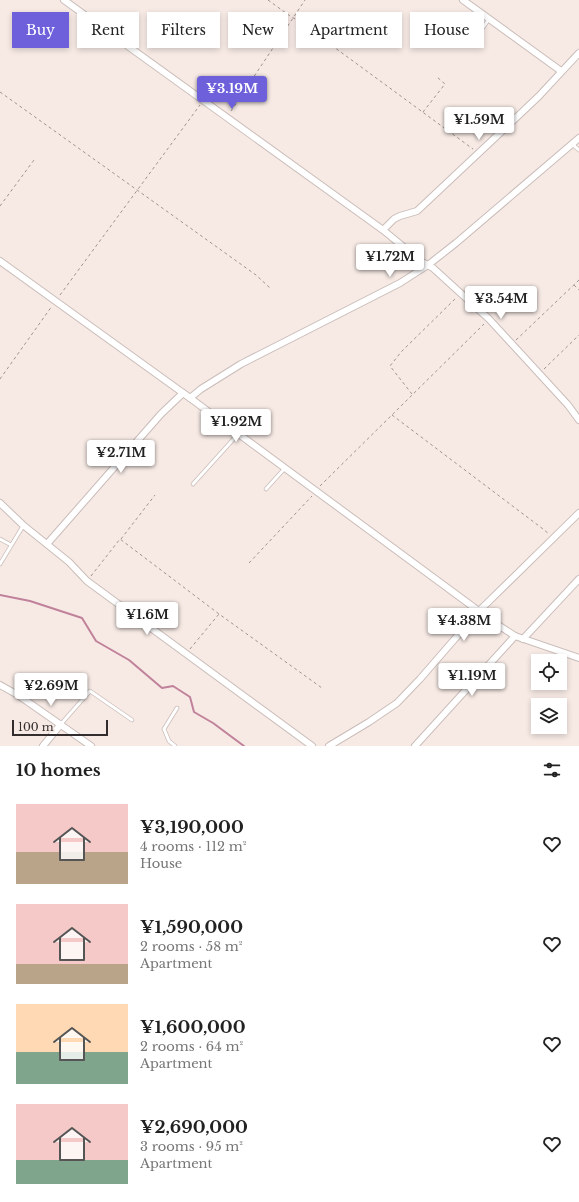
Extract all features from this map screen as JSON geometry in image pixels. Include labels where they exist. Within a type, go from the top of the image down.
[{"type":"street","points":[[64,0],[389,234],[422,262],[433,268],[489,319],[568,405],[579,420]]},
{"type":"street","points":[[463,0],[561,72]]},
{"type":"street","points":[[383,230],[394,219],[417,211],[539,96],[579,53]]},
{"type":"street","points":[[190,398],[201,389],[241,364],[400,283],[428,265],[462,238],[579,138]]},
{"type":"street","points":[[0,261],[56,300],[286,468],[495,623],[523,639],[579,658]]},
{"type":"street","points":[[47,544],[161,414],[183,393]]},
{"type":"street","points":[[0,503],[23,525],[69,562],[87,581],[312,746]]},
{"type":"street","points":[[330,746],[369,722],[397,702],[420,679],[480,612],[579,513]]},
{"type":"street","points":[[523,639],[579,579]]},
{"type":"street","points":[[415,746],[516,636]]},
{"type":"street","points":[[0,685],[18,695],[61,724],[90,746]]},
{"type":"street","points":[[42,746],[61,724]]},
{"type":"lane","points":[[484,26],[489,19]]},
{"type":"lane","points":[[572,144],[579,150]]},
{"type":"lane","points":[[193,484],[238,433]]},
{"type":"lane","points":[[266,488],[286,468]]},
{"type":"lane","points":[[0,564],[23,525]]},
{"type":"lane","points":[[0,539],[11,545]]},
{"type":"lane","points":[[61,724],[90,691],[132,720]]},
{"type":"lane","points":[[175,746],[169,742],[164,729],[177,708]]},
{"type":"path","points":[[268,0],[479,153]]},
{"type":"path","points":[[227,117],[305,0]]},
{"type":"path","points":[[423,112],[445,84],[437,77]]},
{"type":"path","points":[[0,92],[137,191],[256,274],[270,288]]},
{"type":"path","points":[[0,379],[56,300],[204,100]]},
{"type":"path","points":[[0,206],[34,160]]},
{"type":"path","points":[[512,344],[579,280]]},
{"type":"path","points":[[574,285],[579,290]]},
{"type":"path","points":[[412,395],[390,366],[401,352],[460,293]]},
{"type":"path","points":[[249,563],[320,486],[489,319]]},
{"type":"path","points":[[539,374],[579,335]]},
{"type":"path","points":[[391,415],[553,538]]},
{"type":"path","points":[[87,581],[155,495]]},
{"type":"path","points":[[120,539],[219,614],[322,688]]},
{"type":"path","points":[[187,654],[219,614]]},
{"type":"waterway","points":[[0,595],[30,601],[82,618],[96,641],[129,660],[162,688],[173,686],[190,697],[194,712],[213,723],[244,746]]}]
